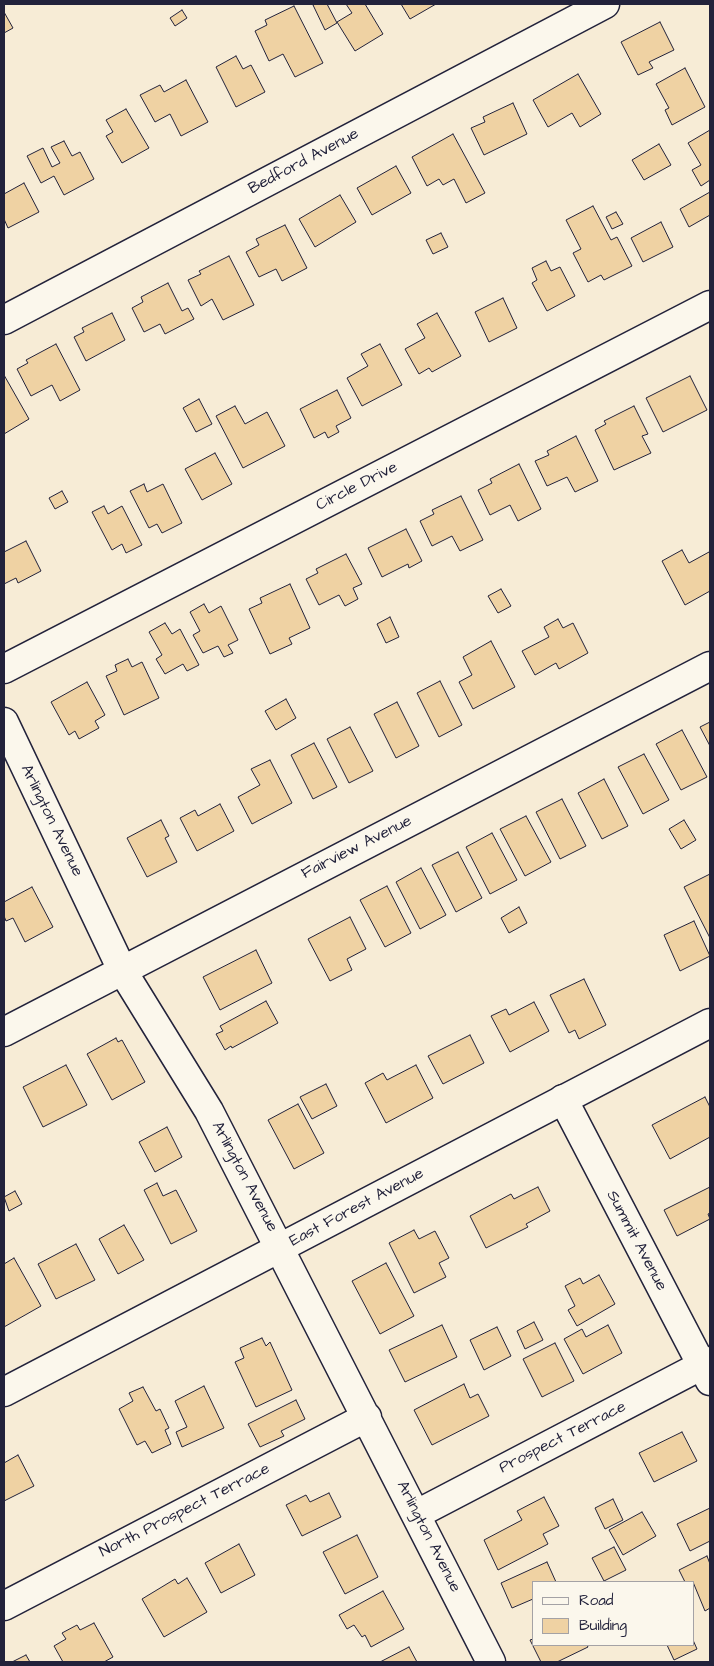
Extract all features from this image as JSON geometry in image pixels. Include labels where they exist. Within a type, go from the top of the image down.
[{"type":"street","name":"Bedford Avenue","points":[[4,320],[605,4]]},
{"type":"street","name":"Circle Drive","points":[[4,669],[710,305]]},
{"type":"street","name":"Fairview Avenue","points":[[4,1032],[710,666]]},
{"type":"street","name":"Arlington Avenue","points":[[4,722],[122,970],[209,1111],[417,1514],[491,1662]]},
{"type":"street","name":"East Forest Avenue","points":[[4,1392],[710,1023]]},
{"type":"street","name":"Summit Avenue","points":[[563,1100],[708,1369]]},
{"type":"street","name":"Prospect Terrace","points":[[417,1514],[708,1369]]},
{"type":"street","name":"North Prospect Terrace","points":[[4,1606],[367,1417]]},
{"type":"building","points":[[327,4],[337,23],[325,30],[313,5]]},
{"type":"building","points":[[346,4],[365,4],[383,34],[355,51],[337,22],[352,13]]},
{"type":"building","points":[[401,4],[436,4],[410,19]]},
{"type":"building","points":[[294,6],[323,63],[295,77],[283,54],[269,61],[255,31],[267,25],[265,20]]},
{"type":"building","points":[[182,10],[187,18],[175,26],[170,18]]},
{"type":"building","points":[[4,12],[13,28],[4,33]]},
{"type":"building","points":[[660,22],[674,50],[649,62],[653,68],[638,75],[621,42]]},
{"type":"building","points":[[236,56],[243,69],[251,65],[265,92],[236,107],[216,67]]},
{"type":"building","points":[[685,68],[705,107],[672,125],[665,110],[669,108],[656,84]]},
{"type":"building","points":[[578,74],[601,114],[580,127],[572,113],[548,127],[533,100]]},
{"type":"building","points":[[186,80],[208,122],[181,136],[170,114],[155,122],[140,95],[160,85],[164,92]]},
{"type":"building","points":[[513,103],[527,134],[484,155],[471,128],[485,122],[483,117]]},
{"type":"building","points":[[126,109],[149,148],[122,163],[106,136],[113,132],[106,120]]},
{"type":"building","points":[[710,130],[710,180],[701,186],[692,170],[701,165],[688,143]]},
{"type":"building","points":[[453,134],[485,193],[466,203],[454,179],[443,185],[439,179],[427,186],[412,157]]},
{"type":"building","points":[[64,141],[72,156],[80,152],[94,179],[64,195],[54,176],[41,183],[27,156],[43,148],[52,167],[60,163],[51,147]]},
{"type":"building","points":[[659,144],[671,165],[644,180],[632,160]]},
{"type":"building","points":[[396,166],[411,193],[372,215],[357,188]]},
{"type":"building","points":[[24,183],[39,212],[8,228],[4,219],[4,194]]},
{"type":"building","points":[[710,192],[710,215],[689,227],[680,209]]},
{"type":"building","points":[[340,195],[356,222],[315,247],[299,219]]},
{"type":"building","points":[[593,206],[611,240],[617,237],[632,266],[604,280],[601,275],[588,282],[573,253],[581,249],[566,220]]},
{"type":"building","points":[[616,212],[623,224],[612,229],[606,217]]},
{"type":"building","points":[[661,222],[673,247],[643,262],[631,238]]},
{"type":"building","points":[[285,225],[307,268],[282,281],[276,269],[259,277],[246,252],[259,245],[256,239]]},
{"type":"building","points":[[441,233],[448,247],[433,254],[426,240]]},
{"type":"building","points":[[229,256],[254,305],[223,320],[212,299],[201,306],[188,280],[201,274],[199,271]]},
{"type":"building","points":[[546,261],[551,271],[560,267],[575,296],[547,311],[532,283],[537,280],[532,268]]},
{"type":"building","points":[[168,283],[182,311],[188,308],[194,319],[165,334],[160,324],[144,332],[132,308],[143,302],[141,297]]},
{"type":"building","points":[[503,298],[517,328],[489,342],[475,312]]},
{"type":"building","points":[[112,313],[125,340],[86,361],[74,337],[84,332],[82,328]]},
{"type":"building","points":[[437,313],[461,356],[432,372],[429,368],[419,374],[405,349],[425,338],[417,324]]},
{"type":"building","points":[[56,344],[80,390],[60,401],[52,385],[31,396],[17,369],[28,363],[26,360]]},
{"type":"building","points":[[380,344],[402,385],[362,406],[347,378],[368,366],[361,354]]},
{"type":"building","points":[[4,375],[29,419],[4,434]]},
{"type":"building","points":[[690,376],[707,410],[663,432],[646,398]]},
{"type":"building","points":[[337,390],[351,418],[336,426],[339,432],[328,438],[325,432],[314,438],[300,409]]},
{"type":"building","points":[[199,399],[212,424],[196,432],[183,408]]},
{"type":"building","points":[[235,406],[245,424],[267,412],[285,446],[243,468],[216,416]]},
{"type":"building","points":[[634,406],[648,434],[642,436],[651,453],[614,470],[595,430],[606,424],[604,421]]},
{"type":"building","points":[[576,436],[598,481],[575,492],[567,477],[547,486],[535,461],[549,455],[547,451]]},
{"type":"building","points":[[215,453],[232,484],[202,500],[185,469]]},
{"type":"building","points":[[519,464],[541,509],[518,521],[510,505],[490,515],[478,490],[492,483],[490,479]]},
{"type":"building","points":[[144,484],[147,492],[163,484],[182,523],[162,533],[157,524],[149,528],[130,491]]},
{"type":"building","points":[[62,491],[68,502],[55,509],[49,498]]},
{"type":"building","points":[[461,496],[483,540],[460,551],[452,536],[432,546],[420,521],[434,514],[432,510]]},
{"type":"building","points":[[104,506],[108,514],[122,506],[142,545],[126,553],[122,544],[112,550],[92,512]]},
{"type":"building","points":[[406,529],[422,561],[409,568],[408,564],[382,577],[368,548]]},
{"type":"building","points":[[26,541],[41,571],[18,583],[16,578],[4,584],[4,552]]},
{"type":"building","points":[[682,550],[689,563],[709,552],[710,555],[710,591],[685,605],[662,561]]},
{"type":"building","points":[[346,554],[362,584],[353,588],[358,599],[345,606],[339,595],[319,605],[306,579],[318,573],[316,569]]},
{"type":"building","points":[[290,584],[310,628],[289,638],[292,644],[270,654],[249,609],[262,603],[260,598]]},
{"type":"building","points":[[501,589],[511,606],[498,613],[488,596]]},
{"type":"building","points":[[204,604],[209,613],[221,606],[238,640],[228,645],[233,653],[224,657],[218,646],[203,653],[193,635],[200,631],[190,612]]},
{"type":"building","points":[[390,617],[399,637],[386,643],[377,624]]},
{"type":"building","points":[[558,619],[563,628],[573,623],[588,653],[559,669],[556,663],[535,675],[522,651],[549,637],[544,627]]},
{"type":"building","points":[[165,623],[172,634],[180,629],[199,665],[187,671],[183,664],[165,674],[156,659],[162,655],[149,632]]},
{"type":"building","points":[[491,641],[515,687],[473,709],[459,682],[472,675],[463,657]]},
{"type":"building","points":[[128,659],[132,667],[142,662],[159,698],[124,715],[106,676],[117,671],[115,665]]},
{"type":"building","points":[[440,681],[462,725],[439,737],[417,693]]},
{"type":"building","points":[[87,682],[105,715],[95,721],[99,728],[79,739],[75,731],[69,735],[51,702]]},
{"type":"building","points":[[286,699],[296,718],[276,730],[265,711]]},
{"type":"building","points":[[397,702],[419,746],[396,758],[374,714]]},
{"type":"building","points":[[710,722],[710,746],[700,727]]},
{"type":"building","points":[[350,727],[373,771],[349,783],[327,739]]},
{"type":"building","points":[[682,730],[707,777],[681,790],[656,744]]},
{"type":"building","points":[[314,743],[337,787],[313,799],[291,755]]},
{"type":"building","points":[[644,754],[669,800],[643,814],[618,767]]},
{"type":"building","points":[[270,760],[292,803],[252,824],[238,797],[260,785],[251,769]]},
{"type":"building","points":[[604,779],[628,826],[602,839],[578,793]]},
{"type":"building","points":[[562,799],[586,846],[560,859],[536,812]]},
{"type":"building","points":[[220,804],[234,831],[197,851],[180,818],[195,810],[198,816]]},
{"type":"building","points":[[526,816],[551,862],[525,876],[500,829]]},
{"type":"building","points":[[161,820],[169,836],[165,838],[177,862],[147,877],[127,838]]},
{"type":"building","points":[[684,820],[696,840],[681,849],[669,829]]},
{"type":"building","points":[[492,833],[517,880],[490,894],[466,847]]},
{"type":"building","points":[[458,852],[482,898],[456,912],[432,865]]},
{"type":"building","points":[[421,868],[446,915],[420,929],[396,882]]},
{"type":"building","points":[[710,874],[710,938],[684,887]]},
{"type":"building","points":[[387,886],[411,933],[385,947],[360,900]]},
{"type":"building","points":[[32,887],[53,927],[25,942],[13,918],[6,921],[4,902]]},
{"type":"building","points":[[519,907],[527,923],[509,933],[501,918]]},
{"type":"building","points":[[350,917],[366,949],[347,959],[352,970],[330,981],[308,939]]},
{"type":"building","points":[[694,921],[710,956],[680,971],[664,935]]},
{"type":"building","points":[[256,950],[272,983],[220,1010],[203,977]]},
{"type":"building","points":[[584,979],[606,1025],[579,1039],[575,1030],[569,1033],[550,995]]},
{"type":"building","points":[[266,1001],[278,1023],[225,1050],[216,1034],[223,1031],[220,1026]]},
{"type":"building","points":[[534,1002],[549,1031],[510,1052],[491,1016],[506,1009],[509,1015]]},
{"type":"building","points":[[470,1035],[484,1063],[443,1084],[428,1056]]},
{"type":"building","points":[[116,1038],[118,1042],[122,1040],[145,1082],[112,1100],[87,1054]]},
{"type":"building","points":[[66,1065],[87,1105],[43,1127],[23,1087]]},
{"type":"building","points":[[416,1065],[433,1098],[386,1123],[365,1083],[383,1073],[387,1080]]},
{"type":"building","points":[[326,1084],[337,1106],[312,1119],[300,1097]]},
{"type":"building","points":[[705,1097],[710,1107],[710,1137],[670,1159],[652,1125]]},
{"type":"building","points":[[298,1104],[324,1153],[294,1169],[268,1120]]},
{"type":"building","points":[[167,1127],[182,1157],[155,1172],[139,1142]]},
{"type":"building","points":[[157,1183],[163,1196],[176,1190],[197,1231],[171,1244],[144,1190]]},
{"type":"building","points":[[538,1187],[550,1211],[526,1224],[528,1227],[486,1248],[470,1216],[511,1194],[514,1199]]},
{"type":"building","points":[[710,1187],[710,1213],[708,1214],[710,1219],[677,1236],[664,1210]]},
{"type":"building","points":[[15,1191],[22,1204],[9,1211],[4,1197]]},
{"type":"building","points":[[124,1225],[144,1260],[118,1274],[99,1239]]},
{"type":"building","points":[[414,1230],[419,1239],[435,1231],[449,1258],[439,1263],[446,1277],[414,1293],[389,1243]]},
{"type":"building","points":[[76,1244],[95,1280],[56,1299],[38,1264]]},
{"type":"building","points":[[14,1258],[41,1306],[4,1327],[4,1264]]},
{"type":"building","points":[[386,1263],[414,1316],[380,1334],[352,1281]]},
{"type":"building","points":[[599,1275],[615,1304],[577,1326],[568,1310],[575,1306],[565,1286],[580,1278],[583,1284]]},
{"type":"building","points":[[534,1322],[543,1340],[525,1349],[517,1331]]},
{"type":"building","points":[[442,1325],[457,1357],[405,1382],[389,1350]]},
{"type":"building","points":[[608,1325],[622,1353],[583,1374],[564,1339],[582,1329],[586,1337]]},
{"type":"building","points":[[497,1327],[511,1356],[484,1370],[470,1340]]},
{"type":"building","points":[[262,1338],[266,1346],[270,1342],[292,1390],[256,1407],[235,1362],[244,1358],[240,1348]]},
{"type":"building","points":[[555,1343],[574,1381],[542,1397],[523,1359]]},
{"type":"building","points":[[464,1384],[470,1398],[478,1394],[489,1416],[432,1445],[414,1410]]},
{"type":"building","points":[[204,1386],[224,1428],[182,1447],[176,1432],[187,1427],[175,1401]]},
{"type":"building","points":[[143,1387],[156,1411],[160,1409],[169,1428],[165,1430],[171,1444],[152,1453],[145,1441],[137,1445],[119,1409],[133,1401],[129,1393]]},
{"type":"building","points":[[296,1400],[305,1419],[281,1431],[284,1436],[260,1447],[248,1424]]},
{"type":"building","points":[[682,1432],[697,1461],[654,1482],[639,1453]]},
{"type":"building","points":[[18,1455],[34,1486],[4,1501],[4,1463]]},
{"type":"building","points":[[329,1493],[341,1517],[302,1536],[286,1505],[306,1495],[310,1502]]},
{"type":"building","points":[[544,1497],[559,1526],[543,1534],[548,1544],[498,1570],[484,1540],[522,1520],[517,1511]]},
{"type":"building","points":[[613,1499],[623,1520],[605,1529],[595,1508]]},
{"type":"building","points":[[710,1508],[710,1541],[690,1551],[677,1524]]},
{"type":"building","points":[[642,1512],[656,1536],[623,1555],[609,1530]]},
{"type":"building","points":[[357,1535],[378,1577],[345,1594],[323,1552]]},
{"type":"building","points":[[239,1544],[255,1575],[221,1593],[205,1563]]},
{"type":"building","points":[[614,1547],[626,1570],[604,1581],[592,1558]]},
{"type":"building","points":[[707,1556],[710,1564],[710,1608],[705,1611],[694,1581],[684,1581],[679,1570]]},
{"type":"building","points":[[547,1562],[556,1581],[532,1581],[532,1599],[512,1608],[501,1583]]},
{"type":"building","points":[[187,1578],[207,1612],[164,1637],[142,1599],[175,1579],[178,1584]]},
{"type":"building","points":[[383,1591],[404,1629],[371,1647],[365,1635],[362,1637],[354,1625],[347,1629],[339,1615]]},
{"type":"building","points":[[94,1623],[113,1657],[104,1662],[63,1662],[54,1646],[66,1639],[62,1633],[77,1625],[80,1630]]},
{"type":"building","points":[[694,1642],[697,1649],[674,1660],[667,1646],[694,1646]]},
{"type":"building","points":[[533,1646],[588,1647],[557,1662],[541,1662]]},
{"type":"building","points":[[409,1647],[417,1662],[380,1662]]},
{"type":"building","points":[[26,1655],[30,1662],[12,1662]]}]
